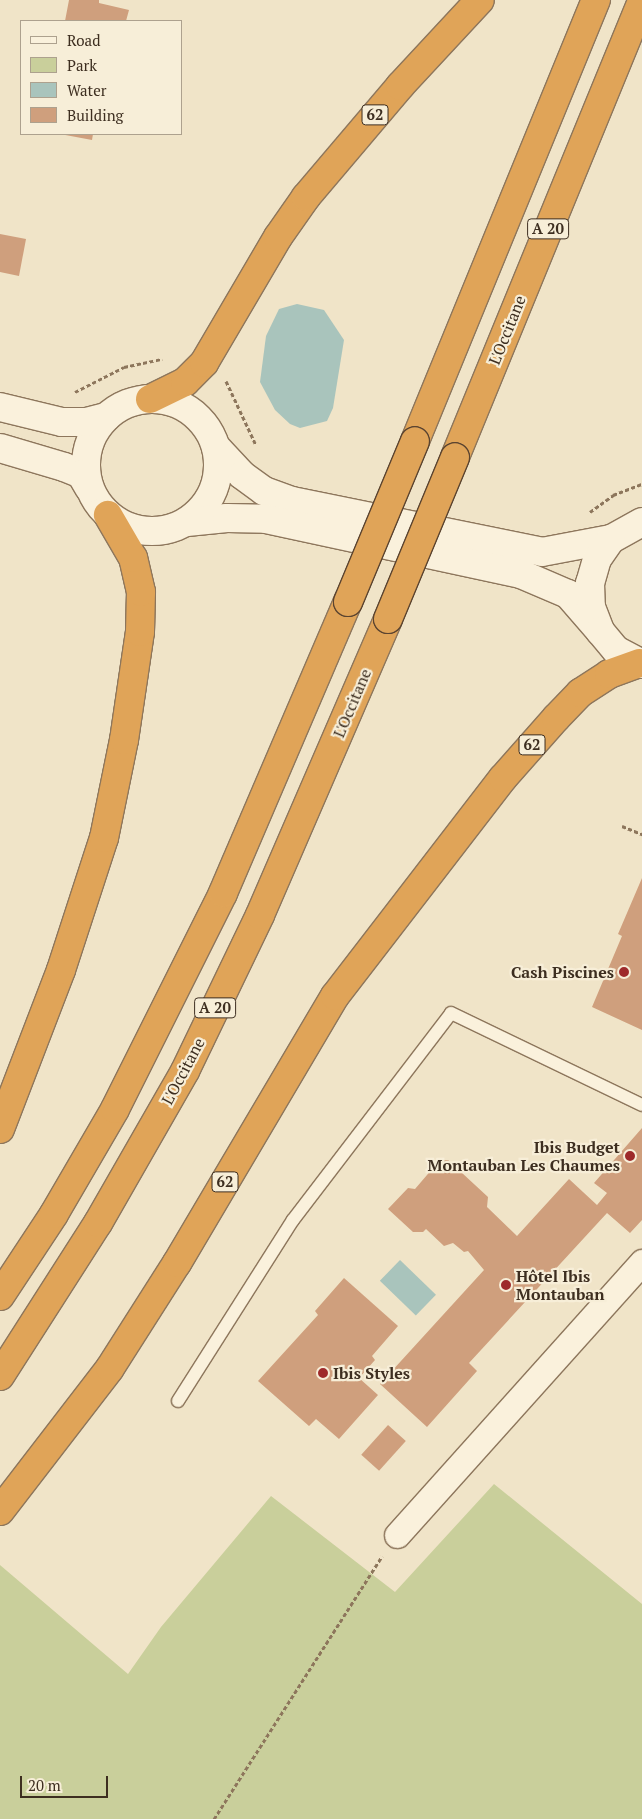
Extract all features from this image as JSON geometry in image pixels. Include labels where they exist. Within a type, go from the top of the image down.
[{"type":"highway","name":"62","points":[[150,398],[185,382],[204,363],[278,237],[306,198],[400,86],[480,0]]},
{"type":"highway","name":"A 20","points":[[0,1296],[54,1214],[119,1100],[223,893],[348,602],[596,0]]},
{"type":"highway","name":"L'Occitane","points":[[0,1376],[98,1224],[184,1071],[260,915],[388,619],[642,0]]},
{"type":"highway","points":[[0,1129],[61,970],[101,847],[124,740],[140,632],[141,592],[133,558],[108,515]]},
{"type":"highway","name":"62","points":[[0,1511],[110,1368],[177,1263],[335,996],[503,778],[556,718],[580,692],[609,674],[640,663]]},
{"type":"main road","points":[[0,408],[62,422],[86,422],[106,417],[134,401],[150,398],[172,401],[192,411],[207,427],[216,447],[219,468],[214,489],[203,508],[187,522]]},
{"type":"main road","points":[[89,488],[86,469],[87,450],[94,432],[106,417]]},
{"type":"main road","points":[[216,447],[242,475],[257,485],[292,501],[542,552],[612,539],[642,522]]},
{"type":"main road","points":[[0,448],[81,474],[108,515],[126,526],[146,531],[167,530],[187,522],[227,518],[266,519],[521,574],[568,594],[616,650],[640,663]]},
{"type":"main road","points":[[600,630],[591,607],[590,583],[597,559],[612,539]]},
{"type":"street","points":[[397,1536],[642,1262]]},
{"type":"lane","points":[[178,1401],[293,1220],[451,1013],[642,1105]]},
{"type":"path","points":[[73,398],[74,393],[110,373],[162,359],[183,350],[204,363],[226,382],[257,448]]},
{"type":"path","points":[[584,517],[613,495],[642,484]]},
{"type":"path","points":[[622,826],[642,834]]},
{"type":"path","points":[[214,1819],[397,1536]]},
{"type":"green space","points":[[494,1484],[642,1604],[642,1819],[0,1819],[0,1565],[128,1674],[161,1627],[271,1496],[395,1592]]},
{"type":"water","points":[[297,304],[324,310],[344,340],[333,408],[327,421],[300,428],[290,424],[275,410],[260,382],[266,336],[279,309]]},
{"type":"water","points":[[400,1260],[436,1295],[416,1316],[380,1281]]},
{"type":"building","points":[[69,0],[99,0],[99,3],[129,10],[126,20],[65,20]]},
{"type":"building","points":[[65,135],[93,135],[92,140]]},
{"type":"building","points":[[0,234],[26,239],[19,276],[0,272]]},
{"type":"building","name":"Cash Piscines","points":[[642,878],[642,1030],[592,1007],[622,936],[618,934]]},
{"type":"building","name":"Hôtel Ibis Montauban","points":[[642,1128],[642,1220],[630,1233],[607,1213],[469,1363],[477,1371],[427,1427],[380,1384],[484,1270],[468,1251],[464,1252],[453,1243],[444,1246],[426,1229],[423,1232],[413,1232],[388,1209],[408,1188],[415,1189],[439,1161],[448,1160],[488,1197],[487,1207],[517,1236],[569,1179],[597,1205],[607,1193],[594,1183]]},
{"type":"building","points":[[344,1278],[398,1326],[372,1356],[375,1360],[359,1378],[378,1395],[339,1439],[316,1419],[309,1426],[258,1381],[318,1315],[315,1311]]},
{"type":"building","points":[[388,1425],[406,1441],[379,1471],[361,1455]]},
{"type":"place","name":"Cash Piscines","points":[[624,972]]},
{"type":"place","name":"Ibis Budget Montauban Les Chaumes","points":[[630,1156]]},
{"type":"place","name":"Hôtel Ibis Montauban","points":[[506,1285]]},
{"type":"place","name":"Ibis Styles","points":[[323,1373]]}]
